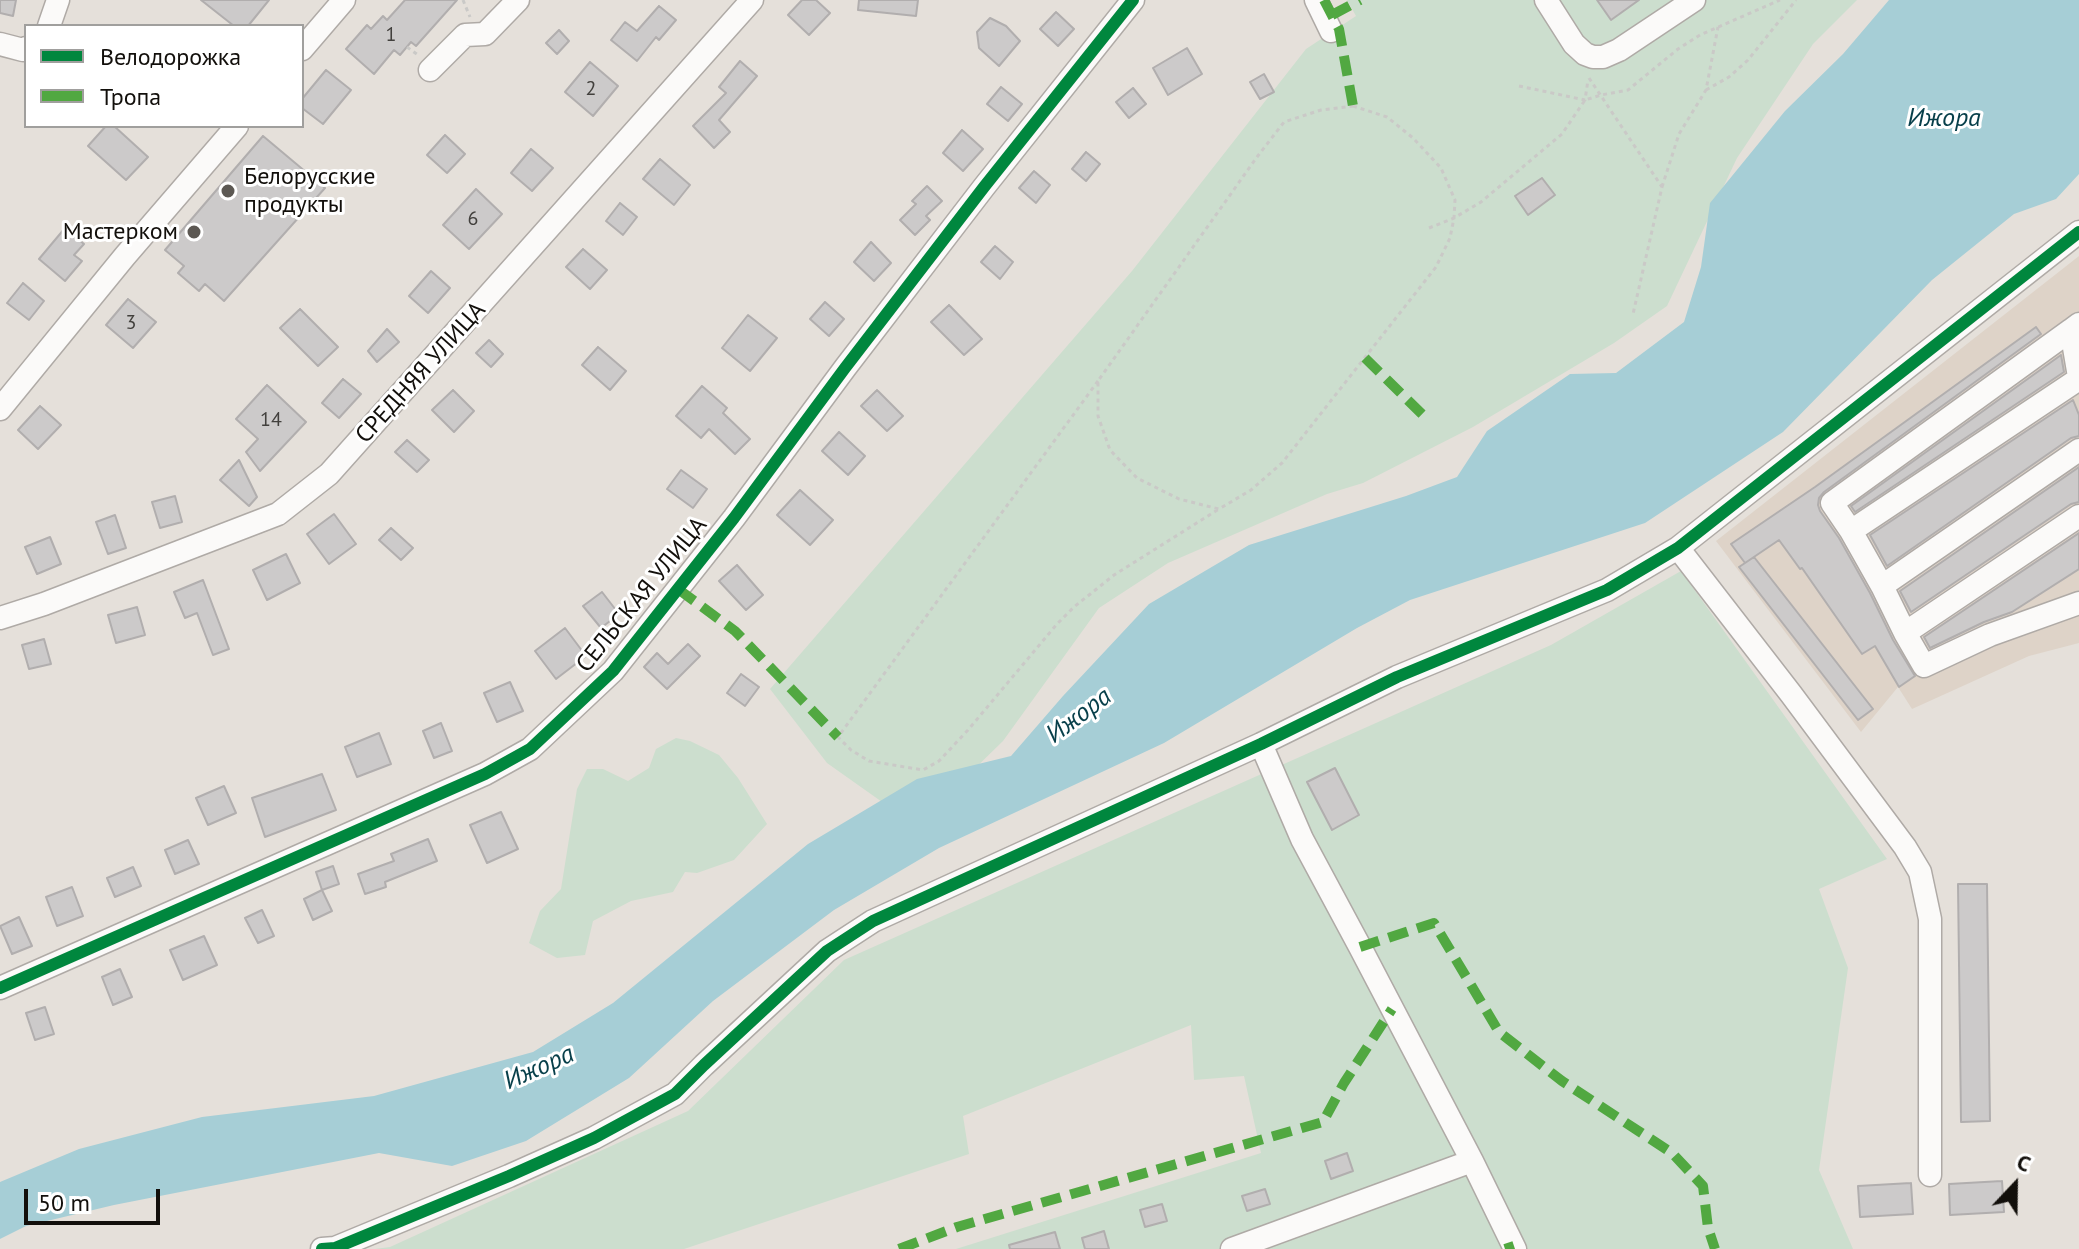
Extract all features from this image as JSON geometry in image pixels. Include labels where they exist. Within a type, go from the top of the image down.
[{"type":"street","points":[[50,24],[58,0]]},
{"type":"street","points":[[304,47],[344,0]]},
{"type":"street","points":[[430,70],[465,35],[485,34],[518,0]]},
{"type":"street","name":"СРЕДНЯЯ УЛИЦА","points":[[0,618],[278,514],[329,474],[752,0]]},
{"type":"street","name":"СЕЛЬСКАЯ УЛИЦА","points":[[0,988],[485,774],[530,749],[613,671],[734,518],[984,187],[1133,0]]},
{"type":"street","points":[[1316,0],[1331,31]]},
{"type":"street","points":[[1546,0],[1574,44],[1585,54],[1591,68],[1603,57],[1619,50],[1694,0]]},
{"type":"street","points":[[0,44],[24,49]]},
{"type":"street","points":[[0,409],[235,128]]},
{"type":"street","points":[[322,1249],[335,1248],[509,1176],[607,1131],[675,1094],[827,951],[873,921],[1261,744],[1397,677],[1607,590],[1678,548],[2079,232]]},
{"type":"street","points":[[1851,531],[2079,378],[2075,327]]},
{"type":"street","points":[[2075,327],[1832,503],[1851,531],[1924,666],[1990,635],[2079,603]]},
{"type":"street","points":[[1882,586],[2079,450]]},
{"type":"street","points":[[1905,633],[2079,516]]},
{"type":"street","points":[[1678,548],[1791,694],[1905,847],[1920,872],[1930,919],[1930,1175]]},
{"type":"street","points":[[1261,744],[1302,839],[1472,1161],[1515,1249]]},
{"type":"street","points":[[1232,1249],[1472,1161]]},
{"type":"path","points":[[1519,86],[1585,100],[1628,90],[1678,49],[1765,3],[1780,0]]},
{"type":"path","points":[[1706,90],[1729,77],[1748,60],[1796,0]]},
{"type":"path","points":[[1633,314],[1662,187],[1679,134],[1706,90],[1719,26]]},
{"type":"path","points":[[1591,68],[1601,95],[1662,187]]},
{"type":"path","points":[[1429,228],[1481,202],[1562,134],[1585,100],[1591,68]]},
{"type":"path","points":[[1353,106],[1387,117],[1413,138],[1441,168],[1455,200],[1450,238],[1436,267],[1282,463],[1251,490],[1114,575],[1074,607],[939,761],[923,770],[897,767],[869,761],[851,750],[838,737],[1098,381],[1284,122],[1321,110],[1353,106]]},
{"type":"path","points":[[1098,381],[1098,416],[1110,450],[1137,478],[1179,499],[1219,509]]},
{"type":"shaded area","points":[[2079,256],[2079,643],[2029,656],[1912,709],[1898,687],[1861,732],[1716,541]]},
{"type":"green space","points":[[1347,0],[1857,0],[1813,44],[1737,158],[1667,306],[1614,343],[1473,427],[1363,483],[1327,494],[1168,563],[1099,608],[1003,741],[916,826],[827,763],[770,689],[1132,271],[1306,49],[1356,16]]},
{"type":"green space","points":[[1681,571],[1887,859],[1819,889],[1848,968],[1819,1170],[1853,1249],[956,1249],[1261,1153],[1244,1076],[1194,1080],[1191,1025],[963,1116],[969,1154],[684,1249],[375,1249],[390,1247],[688,1111],[844,960],[1551,645]]},
{"type":"green space","points":[[676,738],[719,755],[738,778],[767,824],[734,860],[697,873],[685,872],[673,892],[631,901],[593,921],[585,955],[557,958],[529,943],[540,911],[561,889],[577,789],[587,769],[603,769],[628,781],[649,768],[656,749]]},
{"type":"water","name":"Ижора","points":[[1889,0],[2079,0],[2079,174],[2056,199],[2014,214],[1932,280],[1783,432],[1645,523],[1410,600],[1357,628],[1164,743],[939,848],[834,910],[713,1001],[629,1078],[526,1141],[452,1166],[379,1153],[114,1205],[26,1226],[0,1239],[0,1182],[79,1149],[202,1117],[374,1096],[533,1052],[613,1003],[808,844],[917,779],[1011,756],[1149,604],[1249,545],[1457,477],[1487,431],[1570,374],[1616,373],[1684,322],[1701,267],[1710,203],[1785,111],[1843,54]]},
{"type":"building","points":[[0,0],[16,0],[13,16],[0,13]]},
{"type":"building","points":[[201,0],[269,0],[250,24],[231,24]]},
{"type":"building","points":[[405,0],[457,0],[416,46],[411,42],[400,55],[394,50],[374,74],[346,49],[367,25],[371,29],[383,16],[387,20]]},
{"type":"building","points":[[802,0],[816,0],[830,13],[809,35],[788,15]]},
{"type":"building","points":[[859,0],[918,0],[916,16],[858,10]]},
{"type":"building","points":[[1597,0],[1639,0],[1611,20]]},
{"type":"building","points":[[659,6],[676,20],[659,40],[656,37],[637,61],[611,40],[625,22],[637,31]]},
{"type":"building","points":[[1056,12],[1074,29],[1058,46],[1040,29]]},
{"type":"building","points":[[990,18],[1006,26],[1020,41],[999,66],[979,48],[977,32]]},
{"type":"building","points":[[559,30],[569,41],[557,54],[546,43]]},
{"type":"building","points":[[1187,48],[1202,74],[1168,95],[1153,68]]},
{"type":"building","points":[[740,61],[757,76],[719,120],[730,132],[714,148],[693,126],[726,93],[719,87]]},
{"type":"building","points":[[590,62],[618,86],[593,116],[565,92]]},
{"type":"building","points":[[326,70],[351,90],[323,124],[304,110],[304,97]]},
{"type":"building","points":[[1264,74],[1274,92],[1260,99],[1250,82]]},
{"type":"building","points":[[1001,87],[1022,104],[1008,121],[987,104]]},
{"type":"building","points":[[1133,88],[1146,104],[1129,118],[1116,102]]},
{"type":"building","points":[[104,128],[116,128],[148,157],[126,180],[88,146]]},
{"type":"building","points":[[962,130],[983,149],[963,171],[943,153]]},
{"type":"building","points":[[445,135],[465,154],[447,173],[427,155]]},
{"type":"building","points":[[263,136],[325,188],[224,301],[205,284],[199,291],[178,273],[184,266],[165,250]]},
{"type":"building","points":[[531,149],[553,168],[532,191],[511,173]]},
{"type":"building","points":[[1086,152],[1100,164],[1086,181],[1072,169]]},
{"type":"building","points":[[660,159],[690,185],[674,205],[643,179]]},
{"type":"building","points":[[1034,171],[1050,185],[1036,203],[1019,188]]},
{"type":"building","points":[[1542,178],[1555,195],[1528,215],[1515,196]]},
{"type":"building","points":[[927,186],[942,201],[926,216],[930,220],[915,235],[900,220],[916,204],[912,201]]},
{"type":"building","points":[[476,189],[502,214],[469,249],[443,225]]},
{"type":"building","points":[[620,203],[637,217],[623,235],[606,221]]},
{"type":"building","points":[[65,228],[84,244],[74,255],[82,261],[65,281],[39,259]]},
{"type":"building","points":[[871,242],[891,263],[874,281],[854,262]]},
{"type":"building","points":[[995,246],[1013,262],[1000,279],[981,262]]},
{"type":"building","points":[[583,249],[607,270],[590,289],[566,267]]},
{"type":"building","points":[[431,271],[450,288],[428,313],[409,296]]},
{"type":"building","points":[[23,283],[44,301],[29,320],[7,303]]},
{"type":"building","points":[[128,299],[156,322],[133,348],[106,325]]},
{"type":"building","points":[[825,302],[844,319],[829,336],[810,319]]},
{"type":"building","points":[[949,305],[982,339],[964,355],[931,322]]},
{"type":"building","points":[[300,309],[338,347],[318,366],[280,328]]},
{"type":"building","points":[[748,315],[777,338],[750,371],[722,348]]},
{"type":"building","points":[[2036,327],[2041,334],[1819,498],[1820,511],[1839,538],[1915,676],[1899,687],[1875,646],[1862,654],[1779,540],[1745,563],[1731,544]]},
{"type":"building","points":[[387,329],[399,342],[377,362],[368,351]]},
{"type":"building","points":[[489,340],[503,354],[491,367],[476,353]]},
{"type":"building","points":[[598,347],[626,371],[610,390],[582,365]]},
{"type":"building","points":[[2061,355],[2064,372],[1855,512],[1851,506]]},
{"type":"building","points":[[343,379],[361,394],[339,418],[322,403]]},
{"type":"building","points":[[267,385],[306,422],[260,471],[246,452],[258,439],[236,419]]},
{"type":"building","points":[[702,386],[727,408],[723,413],[750,439],[735,454],[709,429],[701,438],[676,416]]},
{"type":"building","points":[[453,390],[474,411],[454,432],[432,410]]},
{"type":"building","points":[[877,390],[903,416],[887,431],[861,406]]},
{"type":"building","points":[[2073,400],[2079,415],[2079,436],[2071,438],[1887,566],[1870,535]]},
{"type":"building","points":[[40,406],[61,425],[38,449],[18,430]]},
{"type":"building","points":[[839,432],[865,456],[848,475],[822,451]]},
{"type":"building","points":[[407,440],[429,460],[417,472],[395,452]]},
{"type":"building","points":[[239,460],[257,497],[249,506],[220,480]]},
{"type":"building","points":[[2079,467],[2079,502],[2071,504],[1911,612],[1900,591]]},
{"type":"building","points":[[681,470],[707,489],[693,508],[667,489]]},
{"type":"building","points":[[800,490],[833,520],[810,545],[777,515]]},
{"type":"building","points":[[175,496],[182,522],[160,528],[152,502]]},
{"type":"building","points":[[334,514],[356,544],[329,564],[307,534]]},
{"type":"building","points":[[115,515],[126,548],[108,554],[96,522]]},
{"type":"building","points":[[391,528],[413,548],[401,560],[379,540]]},
{"type":"building","points":[[2079,533],[2079,569],[2012,612],[1930,648],[1924,637]]},
{"type":"building","points":[[50,537],[61,564],[37,574],[25,547]]},
{"type":"building","points":[[286,554],[300,583],[267,600],[253,570]]},
{"type":"building","points":[[1754,557],[1873,709],[1858,720],[1739,567]]},
{"type":"building","points":[[737,565],[763,595],[746,610],[719,581]]},
{"type":"building","points":[[203,580],[229,649],[213,655],[197,613],[185,618],[174,592]]},
{"type":"building","points":[[602,592],[619,614],[601,628],[583,606]]},
{"type":"building","points":[[137,607],[145,635],[116,643],[108,615]]},
{"type":"building","points":[[565,628],[586,656],[556,679],[535,651]]},
{"type":"building","points":[[44,639],[51,664],[29,669],[22,645]]},
{"type":"building","points":[[688,644],[700,656],[667,689],[644,667],[657,653],[668,664]]},
{"type":"building","points":[[741,674],[759,687],[745,706],[727,693]]},
{"type":"building","points":[[510,682],[523,711],[497,722],[484,693]]},
{"type":"building","points":[[441,723],[452,751],[434,758],[423,731]]},
{"type":"building","points":[[379,733],[391,764],[357,777],[345,747]]},
{"type":"building","points":[[1335,768],[1359,815],[1332,830],[1307,782]]},
{"type":"building","points":[[322,774],[336,810],[265,837],[252,798]]},
{"type":"building","points":[[224,786],[236,813],[208,825],[196,798]]},
{"type":"building","points":[[501,812],[518,849],[487,863],[470,825]]},
{"type":"building","points":[[428,839],[437,861],[385,882],[386,887],[365,894],[358,874],[394,861],[391,854]]},
{"type":"building","points":[[188,840],[199,864],[175,874],[165,850]]},
{"type":"building","points":[[333,866],[339,884],[322,890],[316,872]]},
{"type":"building","points":[[133,867],[141,886],[115,897],[107,878]]},
{"type":"building","points":[[1958,884],[1987,884],[1990,1121],[1961,1122]]},
{"type":"building","points":[[72,887],[83,916],[57,926],[46,897]]},
{"type":"building","points":[[322,890],[332,911],[313,920],[304,899]]},
{"type":"building","points":[[262,910],[274,936],[258,943],[245,918]]},
{"type":"building","points":[[19,917],[32,946],[12,954],[0,926]]},
{"type":"building","points":[[204,936],[217,965],[183,980],[170,950]]},
{"type":"building","points":[[120,969],[132,997],[113,1005],[102,977]]},
{"type":"building","points":[[45,1007],[54,1034],[35,1040],[26,1013]]},
{"type":"building","points":[[1347,1153],[1353,1171],[1331,1179],[1325,1161]]},
{"type":"building","points":[[2002,1181],[2004,1212],[1950,1215],[1949,1184]]},
{"type":"building","points":[[1911,1183],[1913,1214],[1860,1217],[1858,1186]]},
{"type":"building","points":[[1265,1189],[1270,1204],[1247,1211],[1242,1196]]},
{"type":"building","points":[[1162,1204],[1167,1221],[1145,1227],[1140,1210]]},
{"type":"building","points":[[1104,1231],[1109,1249],[1085,1249],[1082,1238]]},
{"type":"building","points":[[1055,1232],[1060,1249],[1010,1249],[1009,1245]]},
{"type":"marked path","points":[[1324,0],[1339,29],[1353,106]]},
{"type":"marked path","points":[[1332,15],[1360,0]]},
{"type":"marked path","points":[[1365,358],[1425,417]]},
{"type":"marked path","points":[[678,589],[735,631],[838,737]]},
{"type":"marked path","points":[[1360,947],[1434,923],[1499,1032],[1562,1081],[1672,1153],[1703,1186],[1708,1228],[1715,1249]]},
{"type":"marked path","points":[[899,1249],[957,1227],[1323,1122],[1344,1083],[1392,1009]]},
{"type":"marked path","points":[[1505,1249],[1514,1246]]},
{"type":"cycle path","points":[[0,988],[485,774],[530,749],[613,671],[734,518],[984,187],[1133,0]]},
{"type":"cycle path","points":[[322,1249],[335,1248],[509,1176],[594,1138],[675,1094],[827,951],[873,921],[1261,744],[1397,677],[1607,590],[1678,548],[2079,232]]},
{"type":"place","name":"Белорусские продукты","points":[[228,191]]},
{"type":"place","name":"Мастерком","points":[[194,232]]}]
